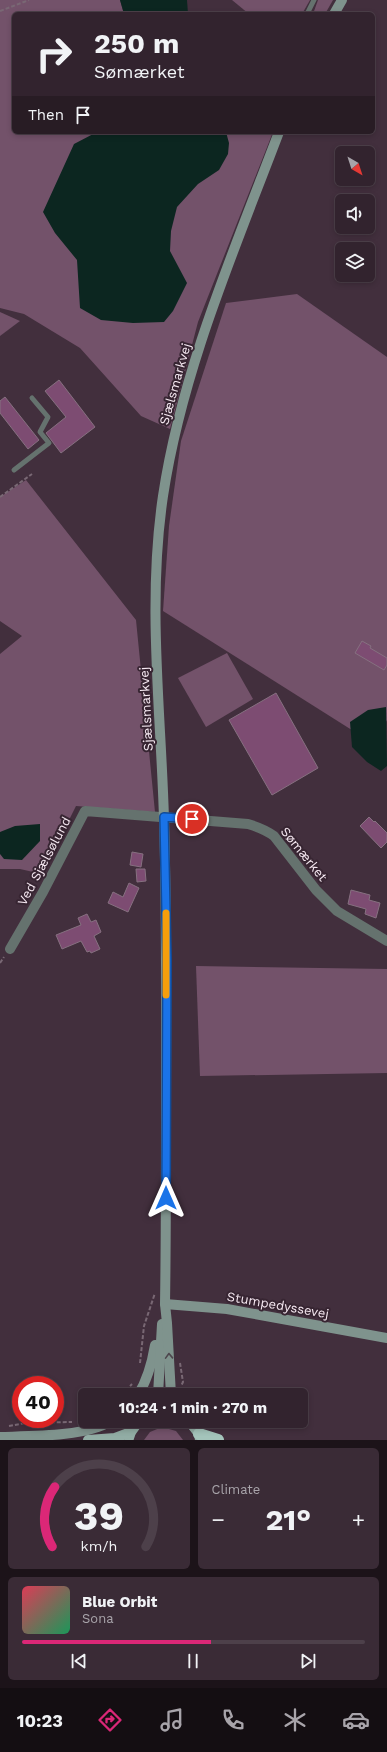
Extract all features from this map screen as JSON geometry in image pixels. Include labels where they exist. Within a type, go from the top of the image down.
[{"type":"highway","points":[[199,1437],[218,1440]]},
{"type":"main road","points":[[194,1428],[199,1437]]},
{"type":"main road","points":[[88,1440],[130,1436]]},
{"type":"street","points":[[335,12],[342,0]]},
{"type":"street","name":"Sjælsmarkvej","points":[[171,1388],[165,1304],[167,959],[164,817],[155,624],[156,574],[163,498],[173,441],[182,405],[202,337],[278,134]]},
{"type":"street","name":"Ved Sjælsølund","points":[[10,949],[43,892],[85,811],[164,817]]},
{"type":"street","name":"Sømærket","points":[[164,817],[248,824],[268,831],[274,836],[316,890],[337,910],[387,941]]},
{"type":"street","name":"Sjælsmarkvej","points":[[143,1388],[152,1362],[157,1333],[165,1304]]},
{"type":"street","name":"Stumpedyssevej","points":[[165,1304],[227,1309],[387,1338]]},
{"type":"street","name":"Sjælsmarkvej","points":[[158,1388],[162,1315]]},
{"type":"street","points":[[0,1437],[75,1432],[97,1428]]},
{"type":"lane","points":[[308,12],[314,0]]},
{"type":"lane","points":[[14,470],[49,443],[40,432],[48,418],[32,398]]},
{"type":"path","points":[[0,11],[29,0]]},
{"type":"path","points":[[0,498],[32,474]]},
{"type":"path","points":[[140,1364],[144,1326],[157,1285],[165,1278]]},
{"type":"path","points":[[128,1388],[134,1381]]},
{"type":"path","points":[[6,1426],[25,1423],[78,1421]]},
{"type":"shaded area","points":[[0,0],[120,0],[123,12],[12,12],[12,134],[272,134],[198,322],[170,429],[141,416],[80,348],[24,314],[0,308]]},
{"type":"shaded area","points":[[120,0],[187,0],[188,12],[123,12]]},
{"type":"shaded area","points":[[232,0],[310,0],[303,12],[247,12]]},
{"type":"shaded area","points":[[318,0],[333,0],[326,12],[314,12]]},
{"type":"shaded area","points":[[93,134],[227,134],[229,143],[228,154],[219,170],[198,184],[177,207],[171,231],[170,251],[187,283],[173,311],[164,322],[133,323],[101,320],[80,308],[77,260],[55,233],[43,212],[74,144]]},
{"type":"shaded area","points":[[297,294],[387,357],[387,720],[374,744],[163,611],[169,526],[181,441],[226,303]]},
{"type":"shaded area","points":[[0,312],[20,321],[0,336]]},
{"type":"shaded area","points":[[26,480],[136,620],[155,812],[76,806],[42,874],[20,869],[0,869],[0,654],[22,636],[0,621],[0,497]]},
{"type":"shaded area","points":[[227,653],[253,699],[206,727],[178,678]]},
{"type":"shaded area","points":[[386,707],[387,766],[381,771],[367,762],[352,747],[350,722],[368,710]]},
{"type":"shaded area","points":[[40,824],[40,841],[22,860],[4,859],[0,854],[0,832],[15,826]]},
{"type":"shaded area","points":[[196,966],[387,969],[387,1073],[200,1076]]},
{"type":"shaded area","points":[[160,1428],[166,1428],[176,1431],[183,1440],[144,1440],[150,1432]]},
{"type":"building","points":[[59,380],[95,427],[61,453],[46,433],[66,417],[45,391]]},
{"type":"building","points":[[5,397],[39,440],[28,449],[0,413],[0,401]]},
{"type":"building","points":[[362,641],[371,646],[370,648],[387,658],[387,665],[384,670],[355,653]]},
{"type":"building","points":[[276,693],[318,768],[272,795],[229,720]]},
{"type":"building","points":[[369,817],[387,833],[387,842],[381,848],[360,826]]},
{"type":"building","points":[[132,852],[143,854],[141,867],[130,865]]},
{"type":"building","points":[[136,869],[145,869],[146,881],[137,882]]},
{"type":"building","points":[[129,883],[139,888],[128,912],[108,903],[113,892],[123,897]]},
{"type":"building","points":[[351,890],[370,895],[369,900],[380,903],[376,918],[365,914],[366,909],[348,904]]},
{"type":"building","points":[[87,914],[91,922],[96,920],[101,932],[94,936],[100,949],[91,953],[90,951],[87,952],[81,941],[62,949],[56,935],[81,925],[78,918]]},
{"type":"slow traffic","points":[[166,913],[166,995]]},
{"type":"route","points":[[166,1198],[167,959],[164,817],[192,819]]}]
